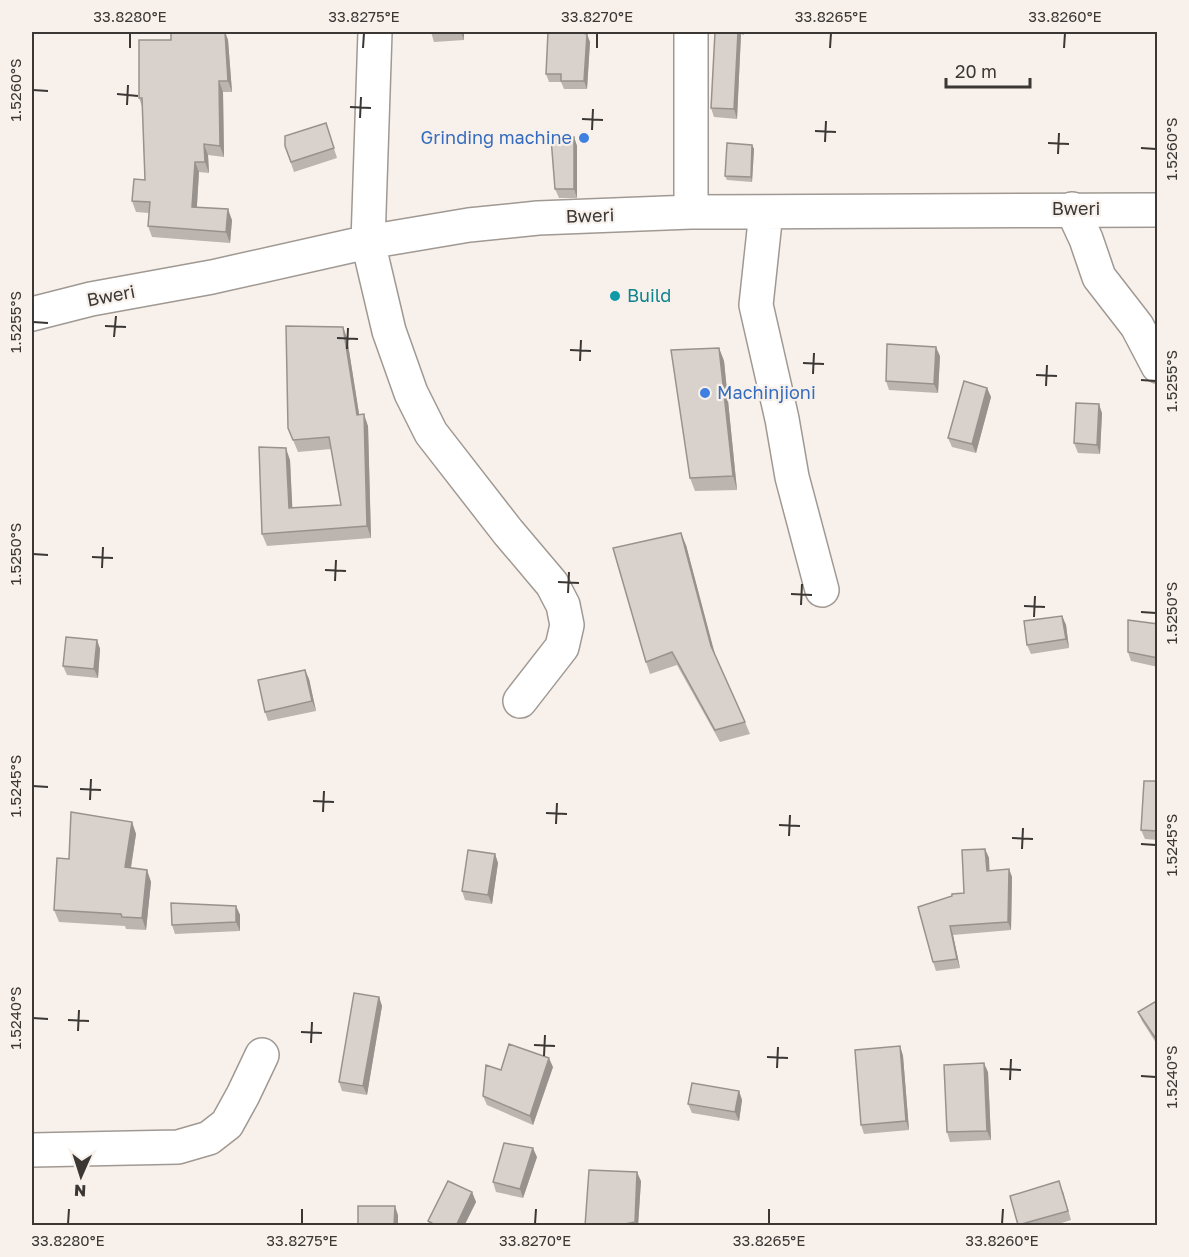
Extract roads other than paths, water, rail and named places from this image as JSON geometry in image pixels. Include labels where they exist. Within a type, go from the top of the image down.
[{"type":"street","points":[[375,32],[368,242],[388,331],[411,393],[431,433],[508,532],[552,584],[563,605],[567,625],[562,647],[520,701]]},
{"type":"street","points":[[691,32],[691,212]]},
{"type":"street","points":[[1072,208],[1099,277],[1137,326],[1158,366]]},
{"type":"street","name":"Bweri","points":[[32,314],[91,299],[212,277],[368,242],[469,225],[538,218],[691,212],[1072,208],[1158,210]]},
{"type":"street","points":[[766,212],[756,305],[782,419],[792,477],[822,590]]},
{"type":"street","points":[[32,1150],[178,1147],[209,1138],[227,1124],[262,1055]]},
{"type":"place","name":"Grinding machine","points":[[584,138]]},
{"type":"place","name":"Build","points":[[615,296]]},
{"type":"place","name":"Machinjioni","points":[[705,393]]}]
